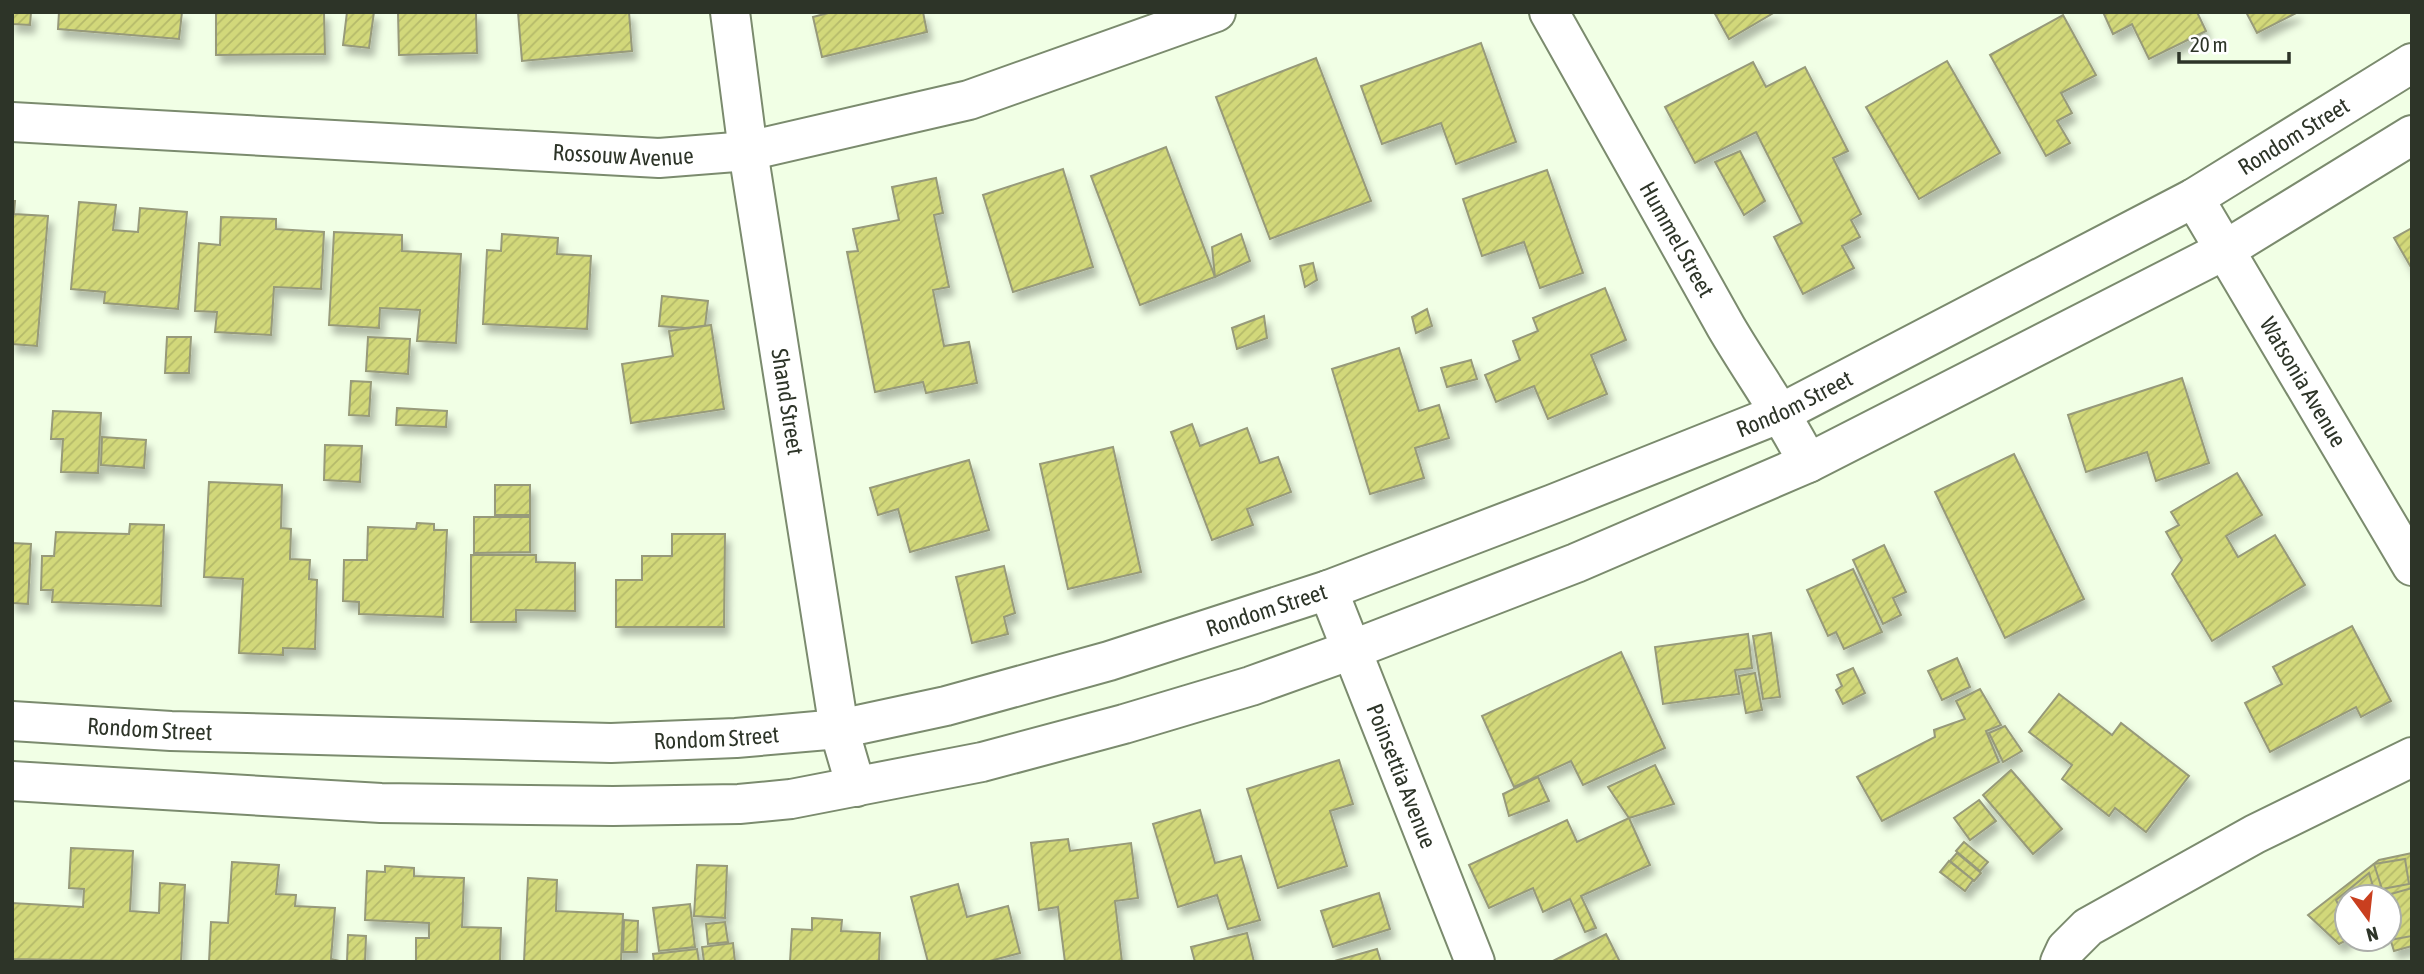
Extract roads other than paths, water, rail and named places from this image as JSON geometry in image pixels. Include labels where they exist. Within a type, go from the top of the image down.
[{"type":"street","name":"Shand Street","points":[[730,12],[748,151],[839,729],[856,787]]},
{"type":"street","name":"Rossouw Avenue","points":[[12,121],[659,158],[748,151],[970,100],[1216,12]]},
{"type":"street","name":"Hummel Street","points":[[1549,12],[1751,370],[1781,413],[1808,463]]},
{"type":"street","name":"Rondom Street","points":[[12,721],[170,731],[611,743],[736,738],[839,729],[946,706],[1109,661],[1328,590],[1553,505],[1781,413],[2194,198],[2412,63]]},
{"type":"street","points":[[12,781],[381,803],[612,806],[739,804],[790,799],[982,762],[1124,724],[1251,686],[1351,650],[1576,563],[1808,463],[2225,250],[2412,135]]},
{"type":"street","name":"Watsonia Avenue","points":[[2194,198],[2412,566]]},
{"type":"street","name":"Poinsettia Avenue","points":[[1328,590],[1475,962]]},
{"type":"street","points":[[2060,962],[2066,948],[2088,927],[2255,834],[2412,757]]}]
